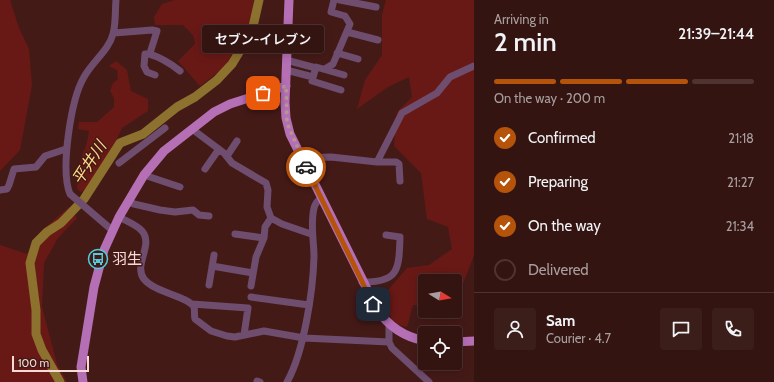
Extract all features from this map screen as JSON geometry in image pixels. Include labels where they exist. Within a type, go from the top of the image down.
[{"type":"main road","points":[[289,0],[286,60],[287,123],[321,198],[376,309],[389,324],[406,335],[418,339]]},
{"type":"main road","points":[[83,382],[81,367],[94,287],[104,250],[112,230],[144,175],[164,151],[205,118],[223,107],[286,86]]},
{"type":"main road","points":[[462,342],[474,341]]},
{"type":"street","points":[[112,230],[75,199],[68,189],[66,149],[80,84],[87,71],[111,40],[114,33],[116,0]]},
{"type":"street","points":[[325,69],[333,64],[350,24],[345,16],[331,12],[334,0]]},
{"type":"street","points":[[340,0],[376,7]]},
{"type":"street","points":[[114,33],[152,30],[157,31],[150,53]]},
{"type":"street","points":[[347,32],[378,40]]},
{"type":"street","points":[[156,75],[147,72],[144,66],[145,54],[150,53],[172,64],[180,71]]},
{"type":"street","points":[[337,53],[358,59]]},
{"type":"street","points":[[286,60],[344,75]]},
{"type":"street","points":[[377,162],[402,113],[437,93],[450,77],[474,66]]},
{"type":"street","points":[[316,68],[312,81],[341,90]]},
{"type":"street","points":[[286,70],[313,77]]},
{"type":"street","points":[[119,163],[165,128]]},
{"type":"street","points":[[192,129],[219,149],[232,162],[249,174],[266,183],[268,190],[267,208],[271,218],[282,224],[311,234]]},
{"type":"street","points":[[227,156],[237,141]]},
{"type":"street","points":[[0,190],[6,189],[10,185],[14,169],[36,167],[45,156],[66,149]]},
{"type":"street","points":[[205,169],[219,149]]},
{"type":"street","points":[[302,158],[331,157],[377,162],[396,162],[399,164],[400,181]]},
{"type":"street","points":[[144,175],[180,187]]},
{"type":"street","points":[[287,382],[304,338],[314,261],[311,234],[314,208],[321,198]]},
{"type":"street","points":[[128,201],[134,204],[160,210],[175,212],[193,210],[200,214],[209,216]]},
{"type":"street","points":[[119,217],[142,231],[145,237],[146,242],[141,269],[144,279],[156,289],[192,304],[248,308],[244,335]]},
{"type":"street","points":[[251,286],[256,257],[264,238],[265,227],[271,218]]},
{"type":"street","points":[[235,234],[264,238]]},
{"type":"street","points":[[362,282],[383,281],[391,275],[397,266],[400,236],[386,235]]},
{"type":"street","points":[[209,285],[214,255]]},
{"type":"street","points":[[212,266],[253,272]]},
{"type":"street","points":[[251,297],[308,305]]},
{"type":"street","points":[[192,304],[195,311],[194,319],[205,328],[227,336],[264,332],[304,338],[389,342]]},
{"type":"street","points":[[389,324],[389,342],[392,348],[402,359],[429,382]]},
{"type":"shaded area","points":[[0,0],[10,0],[19,28],[29,49],[32,85],[20,150],[0,171]]},
{"type":"shaded area","points":[[175,0],[254,0],[248,30],[225,67],[200,86],[178,61],[195,44],[193,35],[183,25],[155,25],[154,17],[162,4]]},
{"type":"shaded area","points":[[386,0],[474,0],[474,255],[462,287],[462,274],[418,274],[418,305],[413,305],[407,327],[394,324],[385,305],[388,290],[407,268],[429,265],[452,249],[448,227],[427,219],[421,173],[394,146],[397,112],[412,97],[409,77],[388,87],[357,109],[365,80],[382,55],[382,15]]},
{"type":"shaded area","points":[[116,61],[127,70],[131,91],[148,99],[148,111],[122,128],[113,148],[84,191],[81,192],[77,189],[79,170],[89,131],[78,129],[79,122],[97,122],[114,107],[114,98],[110,91],[113,83],[118,79],[117,70],[109,66]]},
{"type":"shaded area","points":[[69,207],[77,218],[58,238],[44,263],[42,307],[57,364],[67,382],[0,382],[0,245],[27,254],[41,231]]},
{"type":"waterway","name":"平井川","points":[[60,382],[42,350],[36,334],[36,310],[30,263],[36,243],[47,232],[61,223],[84,199],[120,143],[143,134],[177,107],[195,97],[217,80],[232,64],[252,31],[259,0]]},
{"type":"way so far","points":[[263,93],[286,86],[287,123],[290,134],[306,167]]},
{"type":"place","name":"セブン-イレブン","points":[[263,93]]},
{"type":"place","name":"羽生","points":[[98,259]]},
{"type":"route","points":[[306,167],[373,304]]}]
